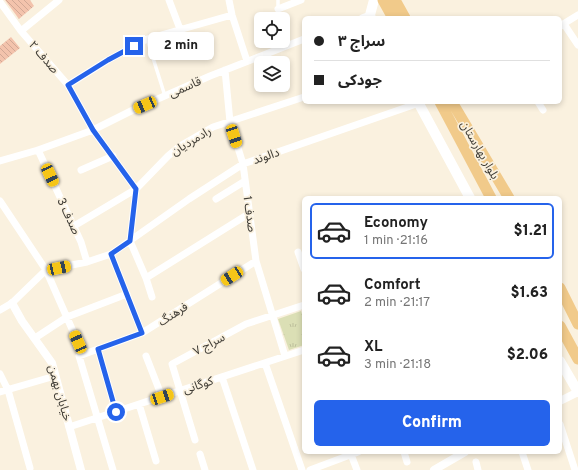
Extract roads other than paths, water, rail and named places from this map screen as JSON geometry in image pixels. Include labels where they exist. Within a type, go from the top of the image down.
[{"type":"main road","points":[[368,16],[374,0]]},
{"type":"main road","points":[[383,0],[392,16]]},
{"type":"main road","points":[[395,0],[404,16]]},
{"type":"main road","points":[[419,104],[469,196]]},
{"type":"main road","name":"بلوار بهارستان","points":[[441,104],[489,194]]},
{"type":"main road","name":"بلوار بهارستان","points":[[453,104],[508,196]]},
{"type":"main road","points":[[468,155],[476,163],[479,163],[482,159],[480,148]]},
{"type":"main road","points":[[489,194],[484,179],[486,174],[489,174],[499,181]]},
{"type":"main road","points":[[562,292],[578,324]]},
{"type":"main road","points":[[562,330],[575,354]]},
{"type":"main road","points":[[562,364],[578,392]]},
{"type":"street","points":[[21,31],[59,0]]},
{"type":"street","points":[[169,0],[180,30]]},
{"type":"street","points":[[229,0],[232,15],[247,61]]},
{"type":"street","points":[[278,9],[301,0]]},
{"type":"street","name":"صدف ۲","points":[[0,2],[21,31],[68,85],[93,130],[136,189]]},
{"type":"street","points":[[68,85],[147,38],[232,15]]},
{"type":"street","points":[[578,15],[562,25],[578,45]]},
{"type":"street","name":"قاسمی","points":[[0,160],[38,150],[93,130],[135,109],[225,70],[302,40]]},
{"type":"street","name":"صدف 1","points":[[225,70],[230,122],[243,164],[256,261],[285,356]]},
{"type":"street","name":"رادمردیان","points":[[74,226],[136,189],[168,156],[180,146],[213,128],[302,98]]},
{"type":"street","name":"دالوند","points":[[46,270],[86,262],[111,254],[189,199],[243,164],[412,104]]},
{"type":"street","points":[[539,104],[543,110]]},
{"type":"street","name":"صدف 3","points":[[38,150],[81,242],[86,262]]},
{"type":"street","points":[[81,170],[113,156]]},
{"type":"street","points":[[216,199],[246,181]]},
{"type":"street","points":[[136,189],[130,241],[146,278],[152,297]]},
{"type":"street","points":[[0,201],[46,270],[83,354],[79,356],[113,470]]},
{"type":"street","points":[[146,278],[250,213]]},
{"type":"street","points":[[298,252],[302,263]]},
{"type":"street","points":[[111,254],[142,333]]},
{"type":"street","name":"فرهنگ","points":[[83,354],[142,333],[256,261]]},
{"type":"street","points":[[0,310],[12,303],[46,270]]},
{"type":"street","points":[[35,338],[67,317],[127,294]]},
{"type":"street","name":"خیابان بهمن","points":[[12,303],[52,363],[81,470]]},
{"type":"street","points":[[272,316],[302,306]]},
{"type":"street","name":"سراج ۷","points":[[180,390],[172,364],[246,324],[272,316]]},
{"type":"street","points":[[98,349],[116,412]]},
{"type":"street","name":"کوگانی","points":[[69,427],[302,351]]},
{"type":"street","points":[[146,356],[162,397]]},
{"type":"street","points":[[265,363],[302,470]]},
{"type":"street","points":[[0,374],[8,390],[30,468]]},
{"type":"street","points":[[0,392],[55,376]]},
{"type":"street","points":[[222,377],[253,470]]},
{"type":"street","points":[[180,390],[195,440]]},
{"type":"street","points":[[562,400],[578,392]]},
{"type":"street","points":[[139,404],[156,462]]},
{"type":"street","points":[[562,430],[575,470]]},
{"type":"street","points":[[200,454],[205,470]]},
{"type":"street","points":[[310,470],[326,467],[351,454],[357,470]]},
{"type":"street","points":[[405,454],[407,462]]},
{"type":"street","points":[[437,469],[462,454]]},
{"type":"street","points":[[523,454],[528,470]]},
{"type":"street","points":[[476,462],[478,470]]},
{"type":"lane","points":[[278,0],[278,9]]},
{"type":"lane","points":[[147,38],[165,96]]}]
